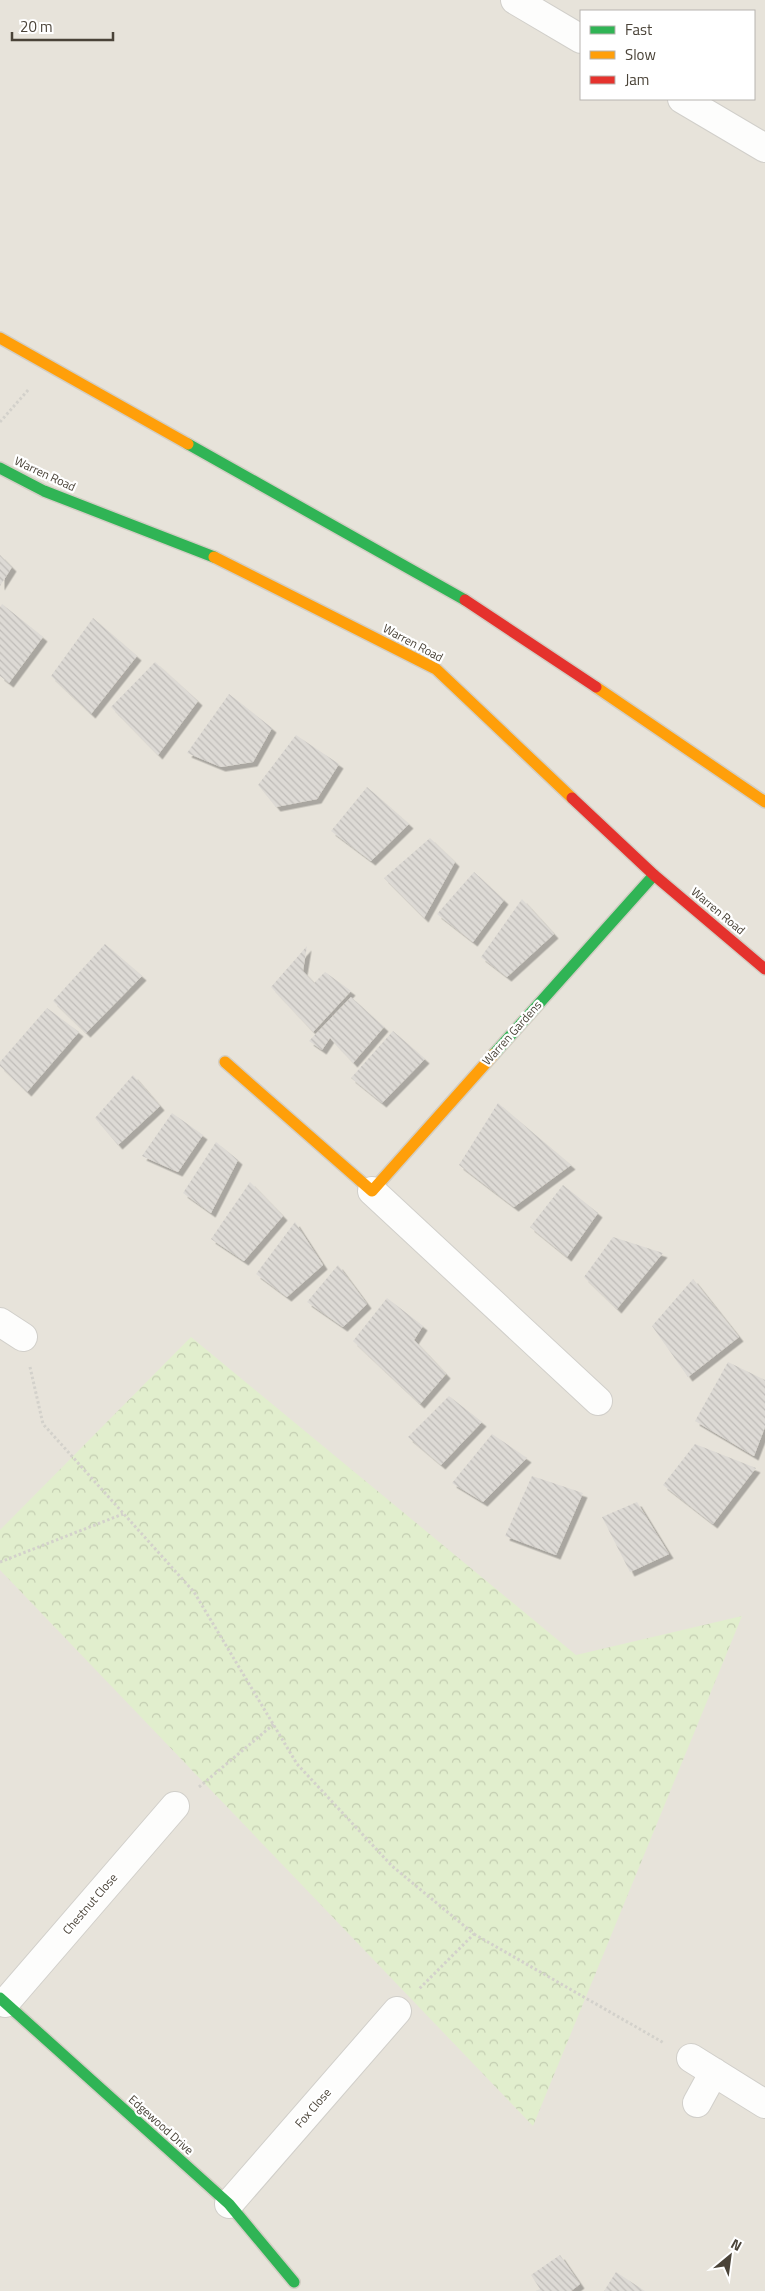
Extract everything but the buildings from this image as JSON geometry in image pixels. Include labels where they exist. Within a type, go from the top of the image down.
[{"type":"street","points":[[515,0],[580,38]]},
{"type":"street","points":[[684,100],[765,148]]},
{"type":"street","points":[[0,338],[481,609],[765,802]]},
{"type":"street","name":"Warren Road","points":[[0,468],[44,491],[224,562],[436,670],[654,874],[765,969]]},
{"type":"street","name":"Warren Gardens","points":[[372,1191],[654,874]]},
{"type":"street","points":[[225,1062],[372,1191],[598,1401]]},
{"type":"street","points":[[0,1322],[23,1337]]},
{"type":"street","name":"Chestnut Close","points":[[2,2000],[175,1806]]},
{"type":"street","name":"Edgewood Drive","points":[[2,2000],[229,2204],[294,2282]]},
{"type":"street","name":"Fox Close","points":[[229,2204],[397,2011]]},
{"type":"street","points":[[690,2058],[765,2104]]},
{"type":"street","points":[[697,2103],[714,2072]]},
{"type":"path","points":[[0,422],[49,365]]},
{"type":"path","points":[[23,1337],[43,1424],[194,1592],[297,1764],[392,1866],[474,1934],[690,2058]]},
{"type":"path","points":[[0,1562],[123,1514]]},
{"type":"path","points":[[175,1806],[274,1724]]},
{"type":"path","points":[[397,2011],[474,1934]]},
{"type":"shaded area","points":[[0,0],[765,0],[765,2291],[0,2291]]},
{"type":"green space","points":[[191,1337],[576,1655],[742,1616],[533,2126],[0,1570],[0,1530]]},
{"type":"traffic: fast","points":[[188,444],[465,600]]},
{"type":"traffic: fast","points":[[0,468],[44,491],[214,557]]},
{"type":"traffic: fast","points":[[494,1054],[654,875]]},
{"type":"traffic: fast","points":[[0,1998],[229,2204],[294,2282]]},
{"type":"traffic: slow","points":[[0,338],[188,444]]},
{"type":"traffic: slow","points":[[214,557],[436,669],[572,798]]},
{"type":"traffic: slow","points":[[596,687],[765,802]]},
{"type":"traffic: slow","points":[[225,1062],[372,1191],[494,1054]]},
{"type":"traffic: jam","points":[[465,600],[596,687]]},
{"type":"traffic: jam","points":[[572,798],[654,875],[765,969]]}]
